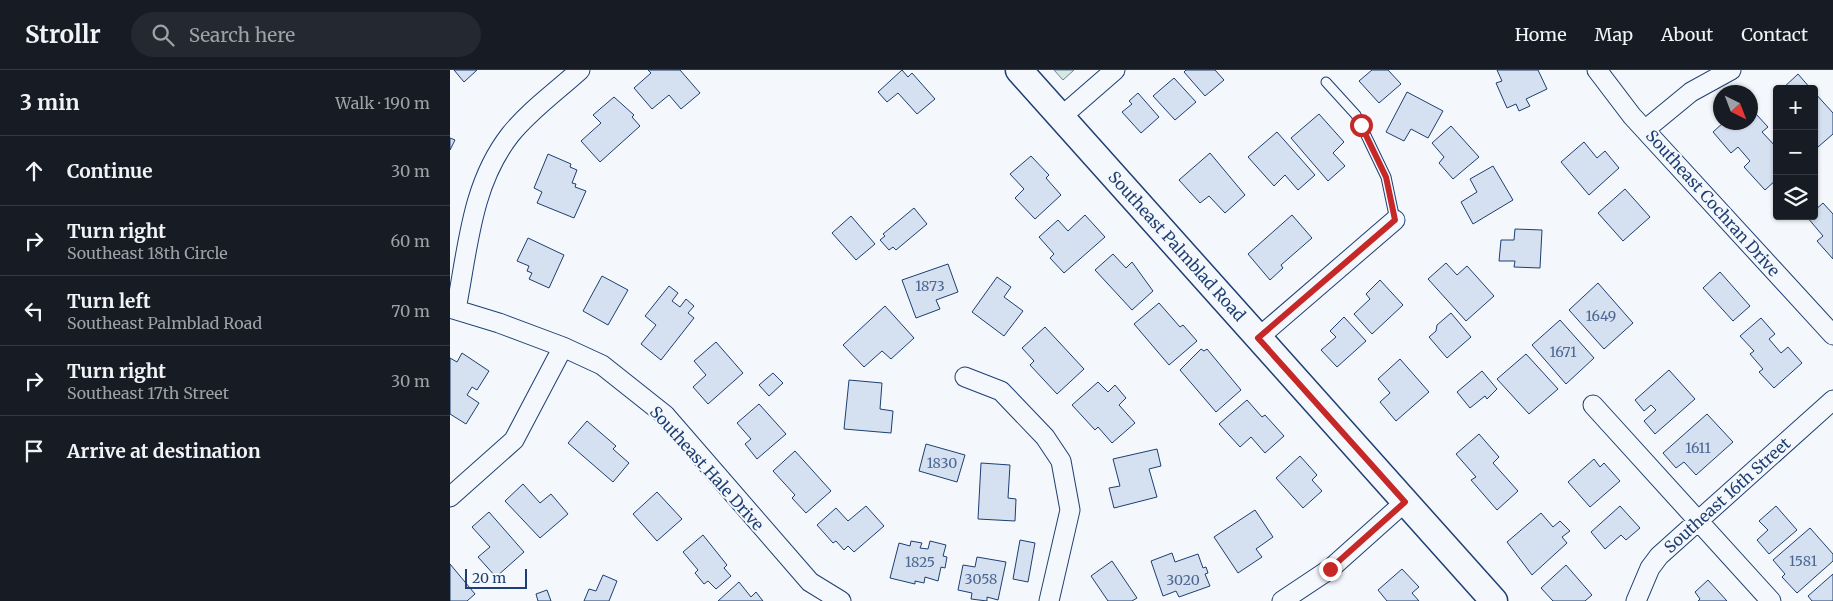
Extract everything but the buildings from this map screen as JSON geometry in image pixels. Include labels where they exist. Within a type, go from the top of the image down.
[{"type":"street","name":"Southeast Palmblad Road","points":[[1019,70],[1494,601]]},
{"type":"street","points":[[1061,117],[1115,70]]},
{"type":"street","name":"Southeast Cochran Drive","points":[[1597,70],[1632,116],[1833,334]]},
{"type":"street","points":[[1646,129],[1691,92],[1731,70]]},
{"type":"street","points":[[453,309],[476,199],[485,176],[510,135],[571,73]]},
{"type":"street","points":[[1258,338],[1395,220]]},
{"type":"street","name":"Southeast Hale Drive","points":[[453,309],[563,347],[602,365],[665,415],[810,582],[841,601]]},
{"type":"street","points":[[450,497],[514,440],[563,347]]},
{"type":"street","points":[[965,377],[1001,391],[1045,437],[1061,462],[1070,510],[1049,601]]},
{"type":"street","name":"Southeast 16th Street","points":[[1636,601],[1650,568],[1659,556],[1833,400]]},
{"type":"street","points":[[1593,405],[1771,601]]},
{"type":"street","points":[[1282,601],[1330,569],[1405,502]]},
{"type":"lane","points":[[1326,82],[1356,115],[1361,125],[1386,177],[1395,220]]},
{"type":"shaded area","points":[[1054,70],[1074,70],[1063,80]]},
{"type":"route","points":[[1330,569],[1405,502],[1258,338],[1395,220],[1386,177],[1361,125]]}]
